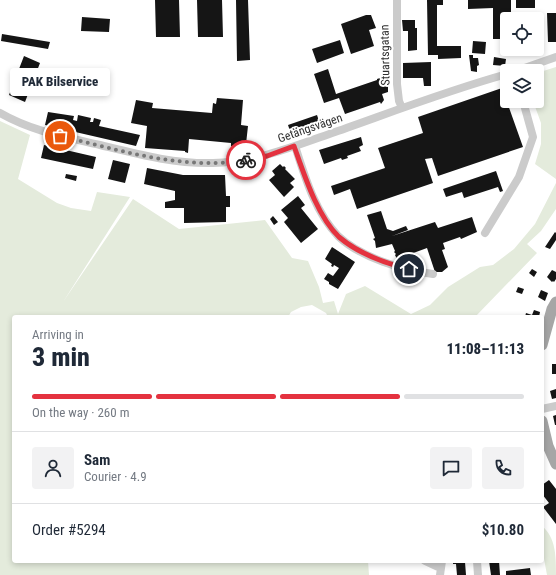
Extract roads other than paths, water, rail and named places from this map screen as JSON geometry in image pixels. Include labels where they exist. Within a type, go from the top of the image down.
[{"type":"main road","points":[[544,335],[556,302]]},
{"type":"main road","points":[[544,431],[548,446],[556,464]]},
{"type":"street","name":"Stuartsgatan","points":[[397,0],[397,84],[399,101],[402,108]]},
{"type":"street","points":[[536,64],[556,57]]},
{"type":"street","name":"Getängsvägen","points":[[0,113],[13,121],[36,130],[172,161],[214,163],[267,156],[402,108],[500,76]]},
{"type":"street","points":[[485,232],[519,177],[533,137],[526,108]]},
{"type":"street","points":[[294,146],[307,184],[314,199],[338,236],[353,247],[371,257],[396,266],[433,274]]},
{"type":"street","points":[[544,409],[556,406]]},
{"type":"street","points":[[430,563],[441,568]]},
{"type":"street","points":[[477,563],[478,575]]},
{"type":"place","name":"PAK Bilservice","points":[[60,136]]}]
